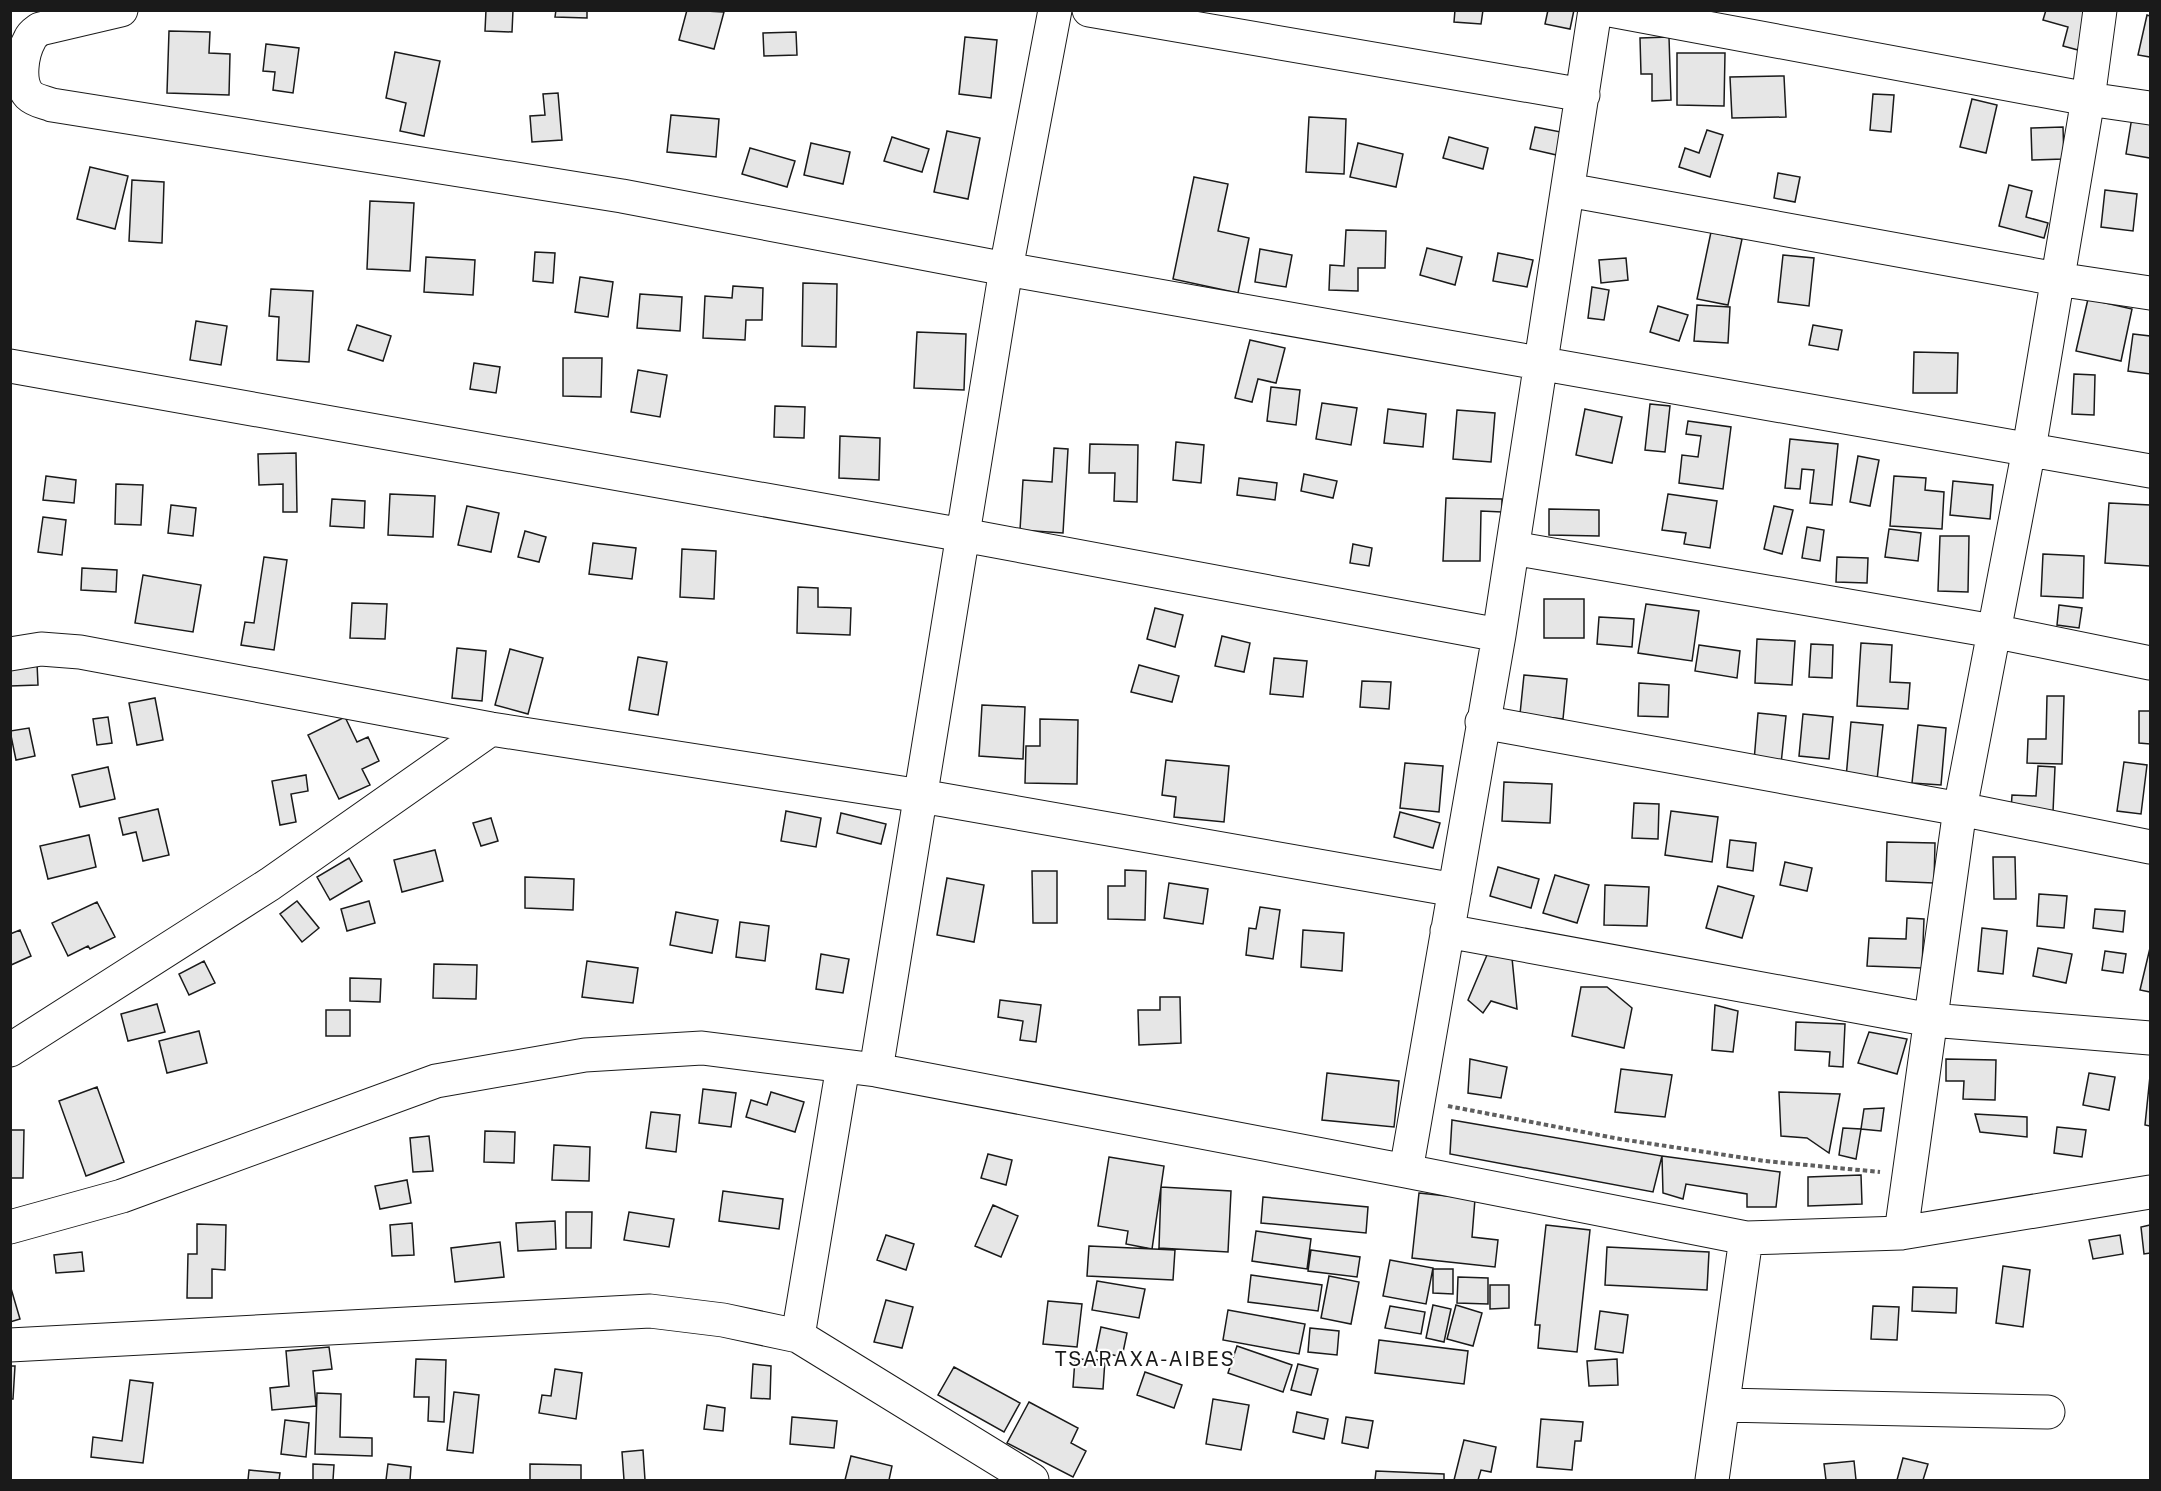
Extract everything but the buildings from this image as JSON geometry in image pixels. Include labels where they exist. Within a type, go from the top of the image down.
[{"type":"street","points":[[121,10],[40,29],[33,34],[23,62],[23,82],[28,94],[36,100],[52,105],[622,196],[1006,269],[2151,471]]},
{"type":"street","points":[[876,1070],[1006,269],[1055,10]]},
{"type":"street","points":[[1089,10],[1583,95]]},
{"type":"street","points":[[1406,1170],[1482,722],[1499,635],[1595,10]]},
{"type":"street","points":[[1610,10],[2088,99],[2151,108]]},
{"type":"street","points":[[1901,1233],[1960,809],[2029,449],[2088,99],[2100,10]]},
{"type":"street","points":[[1568,190],[2057,279],[2151,293]]},
{"type":"street","points":[[10,366],[963,535],[1499,635]]},
{"type":"street","points":[[1513,548],[1994,631],[2151,663]]},
{"type":"street","points":[[10,654],[41,649],[80,652],[491,729],[921,796],[1455,890]]},
{"type":"street","points":[[1482,722],[1960,809],[2151,847]]},
{"type":"street","points":[[10,1050],[270,884],[491,729]]},
{"type":"street","points":[[1448,931],[1930,1020],[2151,1038]]},
{"type":"street","points":[[10,1227],[122,1196],[436,1081],[585,1055],[702,1048],[876,1070],[1406,1170],[1746,1238],[1901,1233],[2151,1192]]},
{"type":"street","points":[[798,1336],[843,1066]]},
{"type":"street","points":[[1712,1480],[1746,1238]]},
{"type":"street","points":[[10,1345],[650,1311],[723,1320],[798,1336],[1032,1480]]},
{"type":"street","points":[[1724,1405],[2048,1412]]},
{"type":"path","points":[[1418,1101],[1620,1139],[1765,1161],[1909,1174]]},
{"type":"district","name":"TSARAXA-AIBES","points":[[1145,1359]]}]
